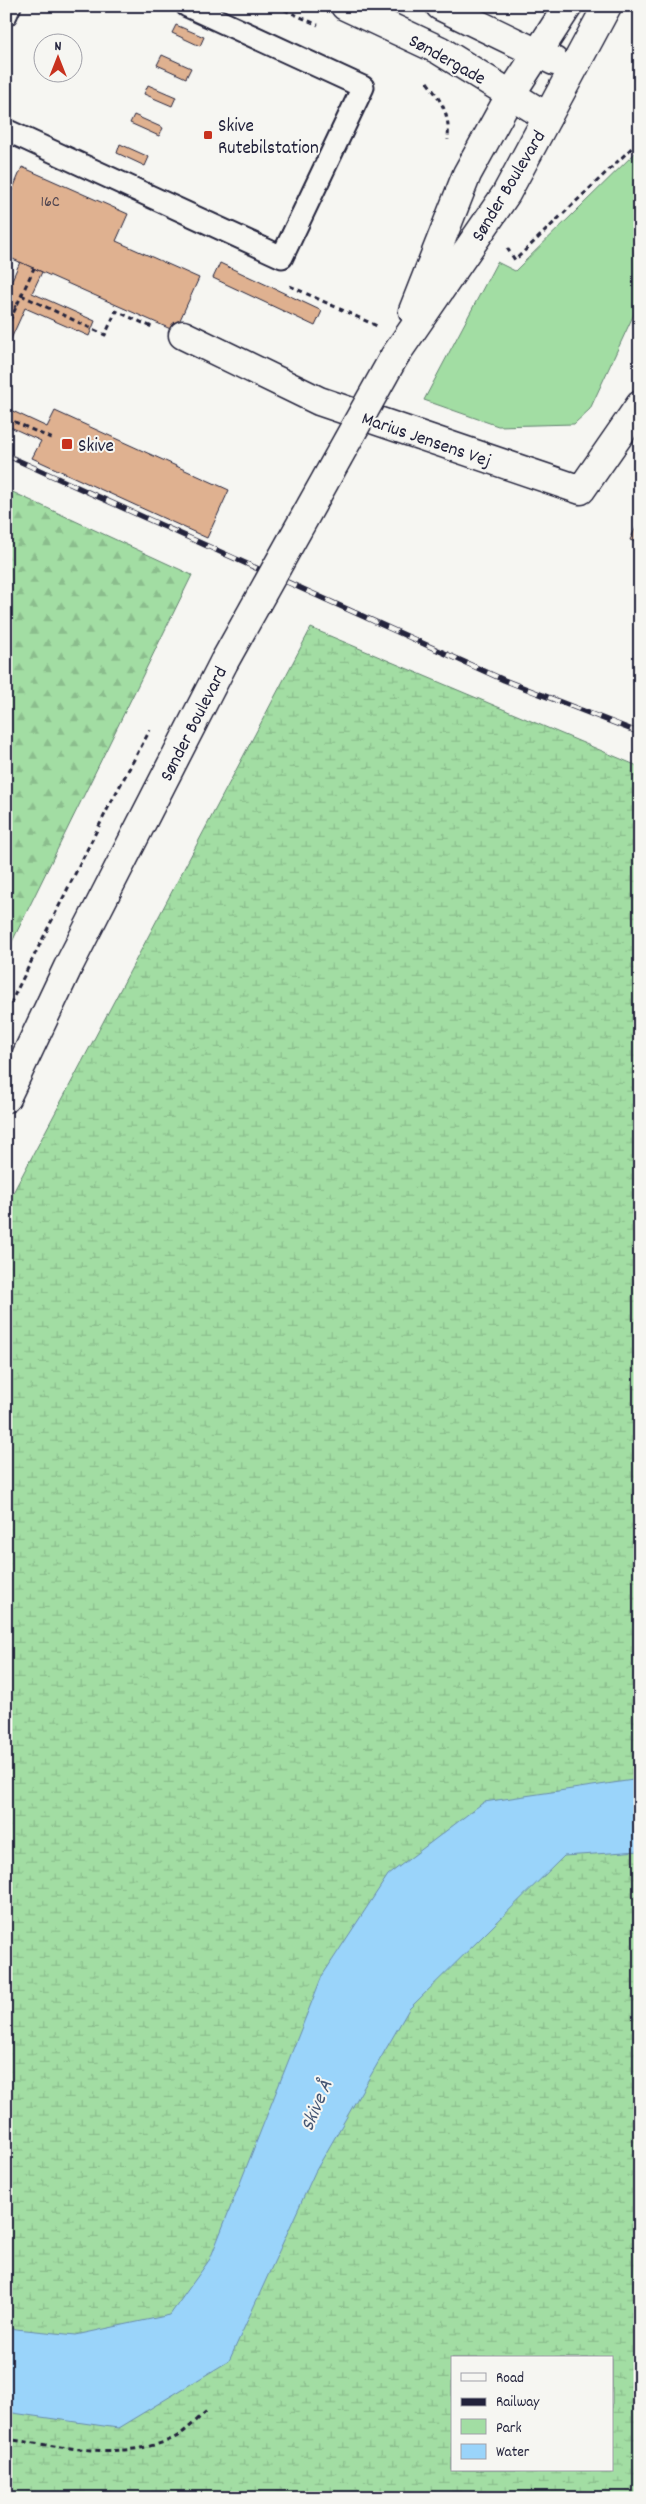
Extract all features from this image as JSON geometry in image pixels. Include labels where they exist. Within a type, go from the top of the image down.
[{"type":"street","name":"Søndergade","points":[[345,6],[439,50],[548,117]]},
{"type":"street","points":[[440,6],[572,70]]},
{"type":"street","name":"Sønder Boulevard","points":[[394,357],[467,174],[511,94],[568,6]]},
{"type":"street","name":"Sønder Boulevard","points":[[6,1098],[68,967],[224,662],[394,357],[506,194],[607,6]]},
{"type":"street","name":"Marius Jensens Vej","points":[[183,335],[319,401],[581,490],[640,405]]},
{"type":"lane","points":[[6,15],[10,6]]},
{"type":"lane","points":[[6,130],[282,257],[362,88],[187,6]]},
{"type":"path","points":[[276,6],[320,26]]},
{"type":"path","points":[[426,79],[444,106],[449,128],[448,146]]},
{"type":"path","points":[[515,260],[640,140]]},
{"type":"path","points":[[6,329],[16,307],[24,296],[34,268]]},
{"type":"path","points":[[24,296],[105,335],[116,311],[157,329]]},
{"type":"path","points":[[6,302],[16,307]]},
{"type":"path","points":[[375,334],[381,318]]},
{"type":"path","points":[[6,418],[54,440]]},
{"type":"path","points":[[6,1012],[109,806],[151,728]]},
{"type":"path","points":[[6,2439],[97,2451],[142,2448],[174,2438],[208,2410]]},
{"type":"green space","points":[[640,148],[640,301],[590,409],[574,424],[498,426],[424,400],[497,262],[515,271]]},
{"type":"green space","points":[[6,489],[192,575],[6,954]]},
{"type":"green space","points":[[311,628],[640,767],[640,2498],[6,2498],[6,1206]]},
{"type":"water","name":"Skive Å","points":[[640,1779],[640,1851],[564,1856],[409,2009],[315,2172],[229,2361],[118,2428],[6,2412],[6,2328],[76,2335],[170,2315],[210,2259],[322,1976],[388,1875],[484,1802]]},
{"type":"building","points":[[176,25],[204,37],[200,46],[172,33]]},
{"type":"building","points":[[162,55],[191,68],[186,78],[157,65]]},
{"type":"building","points":[[148,85],[176,97],[172,106],[144,94]]},
{"type":"building","points":[[134,115],[163,128],[159,136],[130,123]]},
{"type":"building","points":[[120,144],[149,157],[145,166],[117,153]]},
{"type":"building","points":[[22,167],[128,214],[116,241],[199,278],[175,331],[6,256],[6,189],[12,191]]},
{"type":"building","points":[[20,262],[42,272],[32,293],[95,321],[89,336],[25,308],[6,350],[6,293]]},
{"type":"building","points":[[220,263],[322,311],[315,326],[213,278]]},
{"type":"building","points":[[6,408],[47,427],[55,411],[229,490],[207,538],[32,458],[41,441],[6,425]]},
{"type":"building","points":[[640,519],[640,544],[630,540]]},
{"type":"railway","points":[[6,455],[504,680],[640,733]]},
{"type":"place","name":"Skive Rutebilstation","points":[[208,135]]},
{"type":"place","name":"Skive","points":[[67,444]]}]
